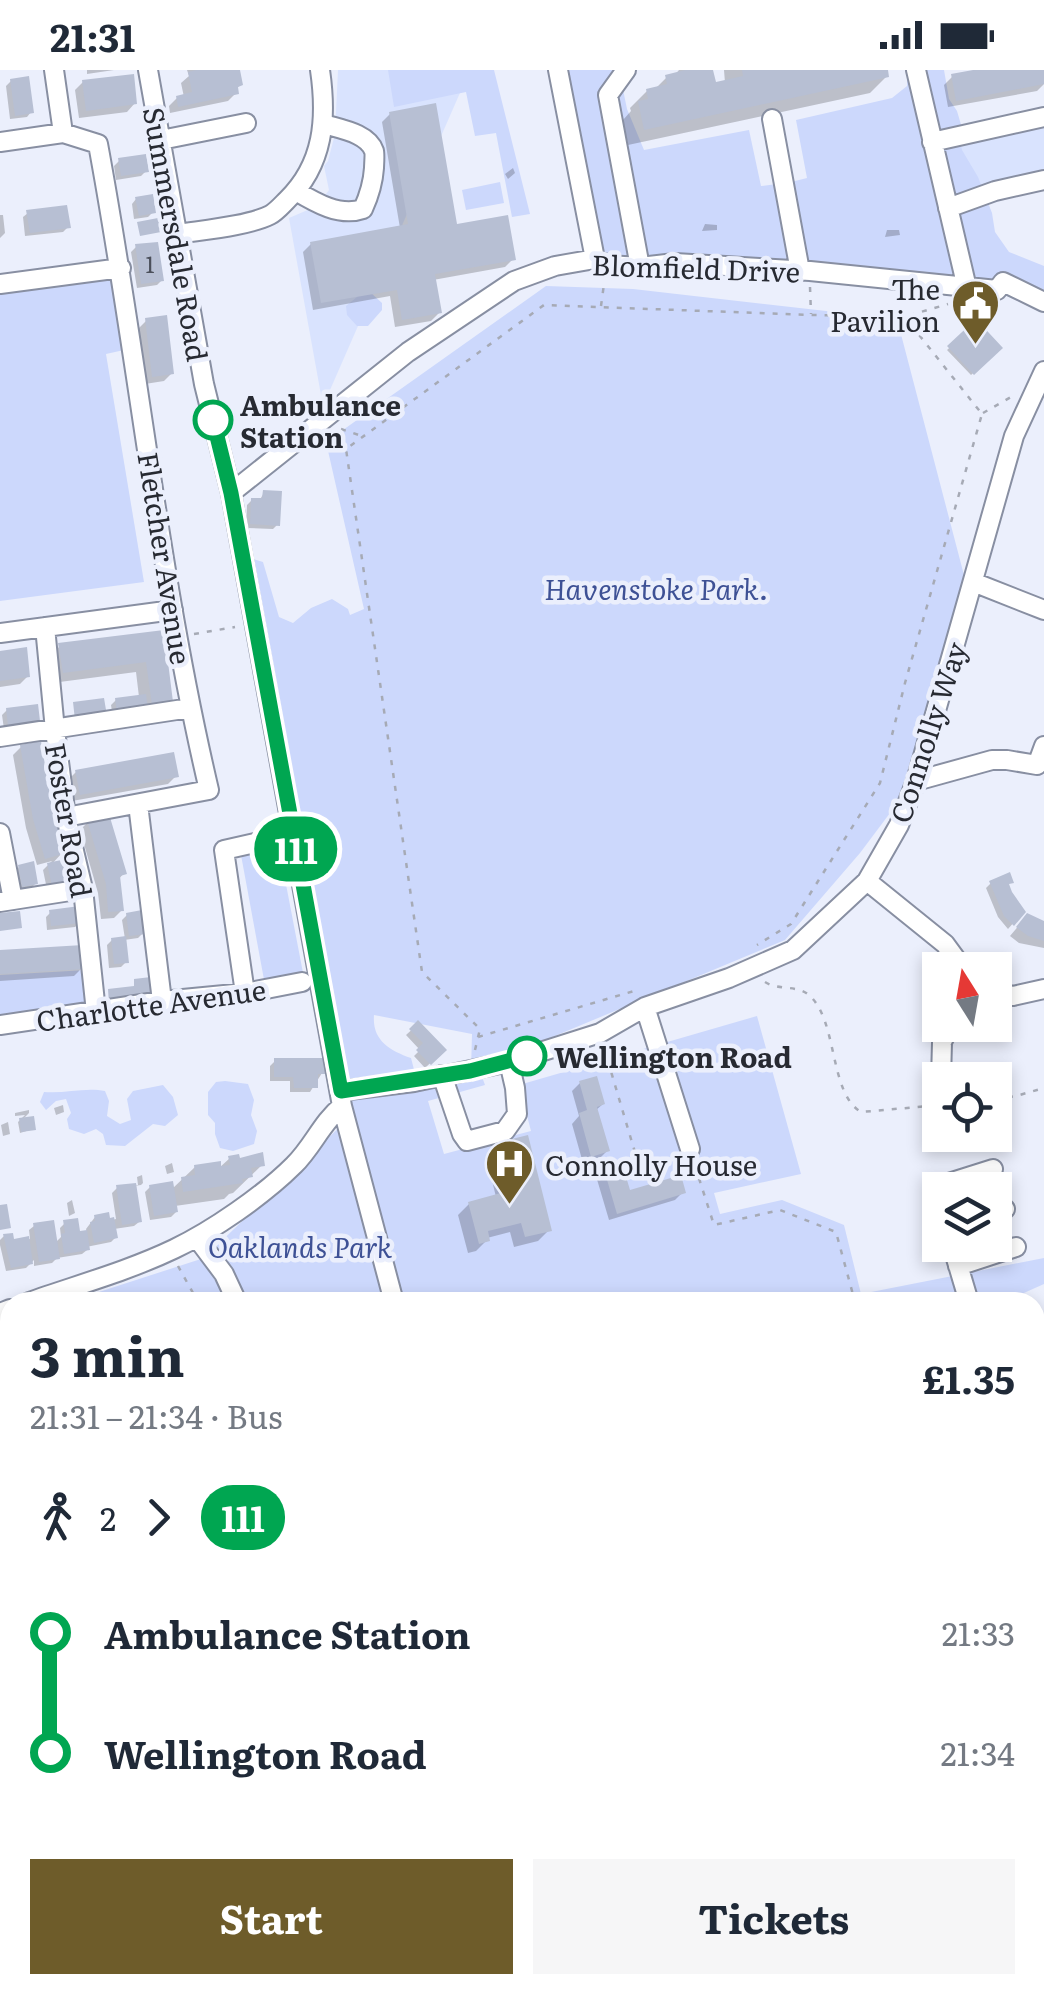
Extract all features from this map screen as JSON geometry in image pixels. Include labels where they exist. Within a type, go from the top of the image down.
[{"type":"street","points":[[0,142],[63,133],[54,70]]},
{"type":"street","name":"Summersdale Road","points":[[148,70],[204,384],[231,493],[342,1098],[391,1292]]},
{"type":"street","points":[[178,234],[272,214],[296,191],[310,174],[324,124],[320,70]]},
{"type":"street","points":[[558,70],[601,262]]},
{"type":"street","points":[[626,70],[608,95],[640,268]]},
{"type":"street","points":[[916,70],[964,294]]},
{"type":"street","points":[[932,142],[1044,117]]},
{"type":"street","points":[[772,119],[805,271]]},
{"type":"street","points":[[161,140],[246,124]]},
{"type":"street","points":[[296,191],[349,214],[363,208],[369,196],[375,152],[357,134],[324,124]]},
{"type":"street","name":"Fletcher Avenue","points":[[63,133],[98,144],[121,268],[173,610],[190,708],[210,790],[138,804]]},
{"type":"street","points":[[948,208],[995,191],[1044,180]]},
{"type":"street","name":"Blomfield Drive","points":[[231,493],[408,352],[514,281],[555,266],[601,262],[640,268],[676,263],[805,271],[964,294],[997,290],[1003,282],[1044,302]]},
{"type":"street","points":[[0,284],[121,268]]},
{"type":"street","name":"Connolly Way","points":[[342,1098],[509,1062],[600,1034],[639,999],[729,978],[792,950],[867,882],[899,826],[916,781],[1014,436],[1044,371]]},
{"type":"street","points":[[973,582],[1044,610]]},
{"type":"street","points":[[0,633],[173,610]]},
{"type":"street","name":"Foster Road","points":[[45,627],[66,817],[83,889],[96,1012]]},
{"type":"street","points":[[0,737],[190,708]]},
{"type":"street","points":[[1040,771],[1037,758],[1044,746]]},
{"type":"street","points":[[916,781],[992,760],[1008,760],[1040,771]]},
{"type":"street","points":[[66,817],[138,804],[162,1001]]},
{"type":"street","points":[[0,834],[7,901],[83,889]]},
{"type":"street","points":[[245,992],[224,850],[277,838]]},
{"type":"street","points":[[867,882],[951,952]]},
{"type":"street","name":"Charlotte Avenue","points":[[0,1024],[302,982]]},
{"type":"street","points":[[1012,996],[1044,989]]},
{"type":"street","points":[[639,999],[690,1149]]},
{"type":"street","points":[[442,1075],[467,1140],[504,1131],[516,1114],[509,1062]]},
{"type":"street","points":[[57,1292],[197,1238],[296,1164],[342,1098]]},
{"type":"street","points":[[985,1172],[994,1169]]},
{"type":"street","points":[[197,1238],[232,1292]]},
{"type":"street","points":[[958,1266],[1016,1247]]},
{"type":"street","points":[[957,1262],[966,1292]]},
{"type":"path","points":[[601,262],[601,307]]},
{"type":"path","points":[[805,271],[811,316]]},
{"type":"path","points":[[897,319],[964,294]]},
{"type":"path","points":[[470,1071],[480,1029],[422,972],[346,449],[544,305],[904,316]]},
{"type":"path","points":[[904,316],[982,414]]},
{"type":"path","points":[[758,945],[790,924],[880,783],[982,414],[1011,397]]},
{"type":"path","points":[[178,636],[254,624]]},
{"type":"path","points":[[759,965],[766,983],[775,988],[804,991],[813,998],[822,1012],[854,1109],[861,1112],[922,1107]]},
{"type":"path","points":[[478,1037],[639,999]]},
{"type":"path","points":[[600,1034],[642,1176]]},
{"type":"path","points":[[1012,1097],[1044,1088]]},
{"type":"path","points":[[690,1149],[714,1225],[780,1210],[836,1232],[852,1292]]},
{"type":"path","points":[[170,1251],[193,1292]]},
{"type":"shaded area","points":[[338,70],[470,70],[323,406],[289,218],[317,206],[329,190],[324,166],[335,134]]},
{"type":"shaded area","points":[[1044,120],[1044,174],[956,193],[945,142]]},
{"type":"green space","points":[[388,70],[494,70],[530,214],[512,217],[496,133],[475,136],[466,92],[394,107]]},
{"type":"green space","points":[[567,70],[619,70],[627,109],[644,150],[749,130],[761,186],[777,184],[794,278],[605,259]]},
{"type":"green space","points":[[907,70],[944,70],[949,99],[962,128],[962,150],[978,177],[995,232],[1009,252],[1044,266],[1044,301],[971,284],[803,278],[791,182],[807,178],[796,120],[892,98],[907,86]]},
{"type":"green space","points":[[500,182],[504,203],[466,210],[462,190]]},
{"type":"green space","points":[[112,279],[124,350],[106,354],[144,582],[0,601],[0,293]]},
{"type":"green space","name":"Havenstoke Park.","points":[[546,286],[633,289],[897,319],[965,579],[905,793],[860,853],[785,940],[471,1071],[472,1034],[374,1015],[379,1037],[411,1058],[417,1081],[349,1093],[250,558],[263,562],[279,617],[293,623],[311,608],[332,599],[348,609],[350,615],[364,609],[326,442]]},
{"type":"green space","points":[[363,292],[370,292],[382,303],[382,310],[368,326],[357,326],[347,315],[346,306]]},
{"type":"green space","points":[[279,848],[304,978],[265,985],[241,855]]},
{"type":"green space","points":[[87,970],[89,1006],[0,1018],[0,975]]},
{"type":"green space","name":"Oaklands Park","points":[[757,1016],[801,1174],[714,1193],[720,1214],[782,1200],[844,1225],[861,1292],[99,1292],[204,1258],[352,1115],[349,1100],[481,1074],[485,1085],[428,1101],[444,1154],[531,1131],[519,1085]]},
{"type":"green space","points":[[216,1082],[248,1084],[254,1100],[254,1144],[233,1151],[220,1148],[215,1123],[208,1115],[208,1092]]},
{"type":"green space","points":[[163,1085],[173,1097],[178,1115],[165,1126],[153,1124],[125,1146],[106,1145],[103,1134],[96,1129],[84,1134],[69,1129],[67,1119],[71,1113],[66,1099],[56,1101],[46,1110],[40,1102],[44,1092],[105,1091],[109,1101],[107,1116],[120,1124],[131,1120],[127,1099],[133,1091]]},
{"type":"green space","points":[[1044,1258],[1044,1284],[1026,1292],[871,1292]]},
{"type":"building","points":[[240,70],[243,85],[238,87],[239,94],[178,107],[176,96],[192,92],[188,72]]},
{"type":"building","points":[[713,70],[716,82],[743,76],[742,70],[888,70],[889,77],[644,130],[638,101],[648,99],[646,89],[667,84],[665,75]]},
{"type":"building","points":[[973,70],[1044,70],[1044,84],[956,101],[951,74]]},
{"type":"building","points":[[134,74],[137,104],[86,111],[82,80]]},
{"type":"building","points":[[29,76],[34,113],[15,116],[10,79]]},
{"type":"building","points":[[436,103],[457,224],[508,215],[516,260],[435,274],[442,313],[402,320],[397,290],[321,303],[310,242],[408,224],[389,112]]},
{"type":"building","points":[[146,154],[149,172],[121,176],[118,158]]},
{"type":"building","points":[[153,194],[156,213],[139,216],[135,197]]},
{"type":"building","points":[[67,205],[71,228],[30,233],[26,210]]},
{"type":"building","points":[[158,218],[161,232],[140,236],[137,222]]},
{"type":"building","points":[[158,242],[164,281],[141,284],[135,244]]},
{"type":"building","points":[[167,315],[174,374],[152,377],[145,318]]},
{"type":"building","name":"The Pavilion","points":[[976,319],[1003,348],[974,375],[947,346]]},
{"type":"building","points":[[263,490],[282,491],[280,526],[250,524],[251,498],[262,498]]},
{"type":"building","points":[[164,630],[173,702],[152,705],[146,662],[63,673],[58,643]]},
{"type":"building","points":[[27,647],[30,677],[0,681],[0,651]]},
{"type":"building","points":[[146,694],[148,710],[117,714],[115,698]]},
{"type":"building","points":[[104,698],[107,716],[75,720],[73,702]]},
{"type":"building","points":[[38,704],[40,721],[8,726],[6,708]]},
{"type":"building","points":[[41,741],[53,813],[66,853],[45,859],[33,819],[20,745]]},
{"type":"building","points":[[174,752],[179,777],[80,795],[75,770]]},
{"type":"building","points":[[109,814],[127,874],[120,876],[124,911],[108,912],[106,884],[87,820]]},
{"type":"building","points":[[66,859],[72,886],[53,891],[47,863]]},
{"type":"building","points":[[34,861],[38,884],[22,887],[18,865]]},
{"type":"building","points":[[1010,872],[1012,892],[1026,912],[1014,926],[1004,916],[989,881]]},
{"type":"building","points":[[80,906],[82,923],[51,926],[49,910]]},
{"type":"building","points":[[142,910],[146,934],[129,936],[126,913]]},
{"type":"building","points":[[20,911],[22,928],[0,931],[0,913]]},
{"type":"building","points":[[1027,913],[1044,921],[1044,941],[1016,927]]},
{"type":"building","points":[[126,936],[129,963],[114,964],[111,938]]},
{"type":"building","points":[[83,945],[85,969],[0,974],[0,950]]},
{"type":"building","points":[[151,977],[153,1000],[109,1004],[108,989],[134,986],[134,979]]},
{"type":"building","points":[[418,1020],[447,1050],[431,1065],[416,1050],[423,1043],[409,1029]]},
{"type":"building","points":[[274,1058],[325,1058],[325,1074],[318,1074],[318,1088],[294,1088],[293,1077],[274,1077]]},
{"type":"building","points":[[597,1076],[605,1104],[597,1107],[610,1151],[591,1157],[579,1113],[587,1110],[579,1081]]},
{"type":"building","points":[[34,1116],[36,1130],[21,1132],[19,1118]]},
{"type":"building","points":[[528,1135],[552,1231],[525,1237],[521,1223],[488,1231],[490,1241],[479,1244],[468,1202],[508,1191],[496,1143]]},
{"type":"building","points":[[263,1152],[265,1166],[251,1168],[253,1177],[242,1179],[243,1183],[183,1192],[181,1177],[195,1175],[194,1165],[221,1161],[221,1166],[230,1165],[228,1156],[239,1154],[240,1158]]},
{"type":"building","points":[[621,1160],[630,1190],[681,1175],[686,1193],[617,1214],[603,1166]]},
{"type":"building","points":[[173,1181],[178,1212],[154,1216],[149,1185]]},
{"type":"building","points":[[136,1183],[142,1222],[122,1225],[116,1185]]},
{"type":"building","points":[[7,1204],[11,1228],[0,1230],[0,1205]]},
{"type":"building","points":[[109,1212],[110,1218],[114,1217],[118,1238],[94,1243],[90,1222],[95,1221],[94,1215]]},
{"type":"building","points":[[78,1218],[80,1231],[87,1230],[90,1250],[64,1254],[63,1220]]},
{"type":"building","points":[[54,1220],[60,1259],[39,1262],[33,1223]]},
{"type":"building","points":[[13,1233],[14,1239],[29,1236],[33,1264],[11,1268],[3,1234]]},
{"type":"bus line","name":"111","points":[[213,420],[231,493],[341,1091],[414,1082],[527,1056]]},
{"type":"place","name":"The Pavilion","points":[[975,346]]},
{"type":"place","name":"Ambulance Station","points":[[213,420]]},
{"type":"place","name":"Wellington Road","points":[[527,1056]]},
{"type":"place","name":"Connolly House","points":[[510,1206]]}]
